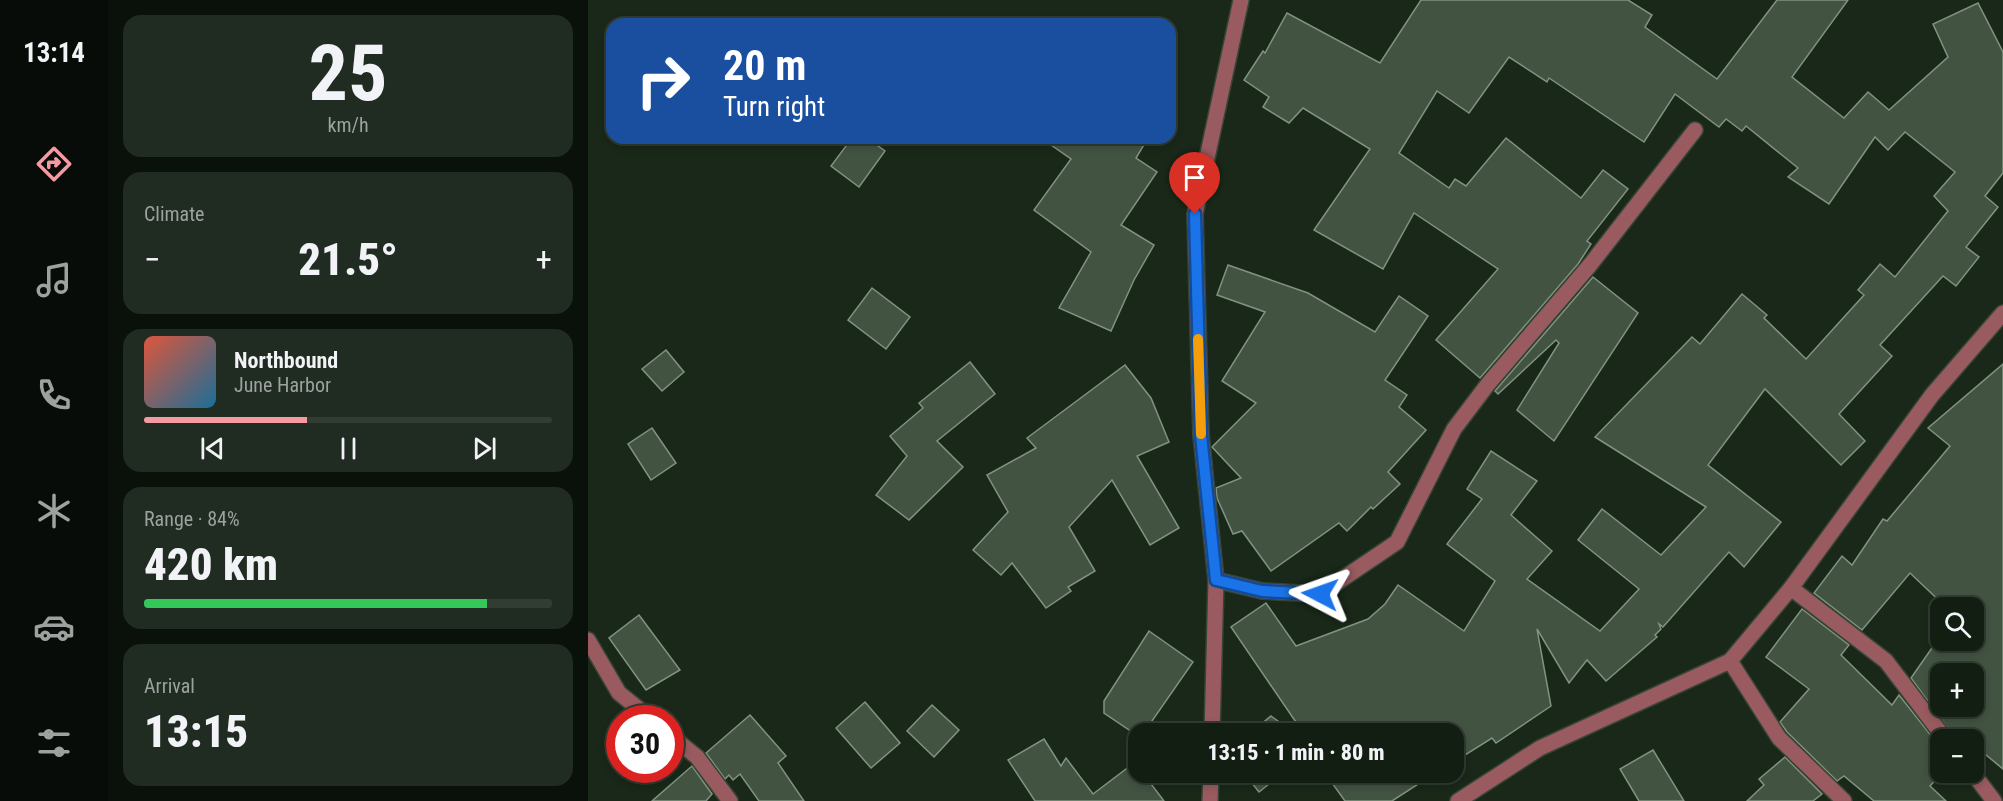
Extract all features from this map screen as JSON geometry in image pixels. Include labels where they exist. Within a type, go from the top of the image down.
[{"type":"street","points":[[1212,723],[1216,580],[1201,435],[1195,214],[1241,0]]},
{"type":"street","points":[[1216,580],[1262,591],[1320,594],[1397,542],[1454,429],[1488,384],[1590,265],[1695,130]]},
{"type":"street","points":[[1458,801],[1540,748],[1730,661],[1791,588],[1932,395],[2003,313]]},
{"type":"street","points":[[1791,588],[1886,661],[1938,729]]},
{"type":"street","points":[[588,640],[619,693],[634,705]]},
{"type":"street","points":[[1730,661],[1779,738],[1844,801]]},
{"type":"street","points":[[684,746],[697,757],[730,801]]},
{"type":"street","points":[[1210,801],[1211,783]]},
{"type":"street","points":[[1980,783],[1994,801]]},
{"type":"building","points":[[1421,0],[1628,0],[1652,15],[1645,27],[1717,79],[1777,0],[1848,0],[1792,77],[1844,118],[1868,92],[1889,110],[1948,57],[1933,24],[1978,3],[2003,52],[2003,173],[1985,196],[1998,207],[1966,247],[1979,257],[1956,286],[1943,276],[1880,345],[1892,356],[1839,414],[1865,441],[1841,465],[1765,389],[1708,465],[1781,522],[1744,567],[1729,552],[1663,627],[1659,624],[1661,629],[1655,635],[1657,637],[1606,681],[1587,660],[1569,683],[1537,629],[1551,706],[1496,743],[1492,738],[1464,756],[1464,723],[1296,723],[1231,627],[1266,603],[1296,646],[1368,619],[1385,604],[1398,585],[1464,631],[1495,581],[1447,544],[1482,499],[1467,489],[1491,451],[1537,481],[1511,515],[1552,551],[1527,579],[1600,631],[1639,589],[1578,540],[1602,509],[1661,555],[1706,507],[1595,437],[1692,337],[1700,344],[1742,294],[1767,315],[1764,318],[1806,359],[1864,295],[1858,290],[1880,264],[1895,277],[1948,211],[1934,196],[1955,172],[1905,132],[1888,150],[1875,137],[1829,204],[1788,177],[1798,168],[1746,126],[1742,131],[1726,119],[1719,127],[1675,94],[1644,142],[1549,78],[1547,82],[1509,57],[1469,113],[1437,91],[1399,153],[1449,188],[1455,179],[1466,186],[1506,138],[1581,198],[1603,170],[1628,189],[1587,241],[1591,244],[1578,264],[1480,378],[1436,340],[1498,269],[1414,213],[1383,269],[1314,230],[1370,149],[1303,108],[1289,123],[1263,107],[1269,97],[1244,80],[1263,51],[1265,53],[1287,13],[1380,63]]},
{"type":"building","points":[[848,144],[875,144],[885,151],[859,187],[831,166]]},
{"type":"building","points":[[1050,144],[1144,144],[1136,158],[1157,172],[1121,225],[1154,245],[1134,280],[1111,331],[1059,308],[1091,252],[1034,210],[1071,159]]},
{"type":"building","points":[[1228,265],[1308,293],[1375,332],[1399,296],[1428,316],[1385,380],[1407,395],[1399,407],[1426,430],[1388,472],[1400,484],[1373,509],[1371,507],[1347,531],[1339,523],[1271,571],[1242,531],[1233,534],[1217,498],[1216,488],[1241,478],[1212,447],[1256,403],[1222,381],[1265,312],[1217,295]]},
{"type":"building","points":[[1593,277],[1638,313],[1554,441],[1517,410],[1559,343],[1556,340],[1498,394],[1495,391]]},
{"type":"building","points":[[872,288],[910,317],[886,349],[848,320]]},
{"type":"building","points":[[666,350],[684,372],[662,391],[642,369]]},
{"type":"building","points":[[970,362],[995,394],[937,441],[963,467],[909,520],[876,495],[907,456],[890,436],[923,408],[919,403]]},
{"type":"building","points":[[2003,364],[2003,769],[1984,753],[1984,729],[1948,729],[1939,717],[1984,717],[1984,663],[1930,663],[1930,704],[1911,678],[1930,651],[1984,651],[1984,597],[1935,597],[1910,573],[1862,630],[1814,593],[1842,556],[1852,565],[1883,519],[1887,521],[1950,446],[1928,428]]},
{"type":"building","points":[[1125,365],[1151,398],[1169,442],[1137,456],[1179,528],[1150,545],[1112,480],[1069,527],[1095,571],[1068,587],[1071,591],[1046,608],[1012,563],[1001,575],[973,550],[1008,512],[987,475],[1036,448],[1027,438]]},
{"type":"building","points":[[652,428],[676,463],[651,480],[628,444]]},
{"type":"building","points":[[1802,609],[1849,645],[1841,655],[1892,705],[1899,695],[1930,734],[1930,783],[1933,783],[1930,786],[1946,801],[1874,801],[1844,776],[1837,781],[1787,732],[1780,722],[1809,689],[1766,657]]},
{"type":"building","points":[[639,615],[680,670],[646,690],[609,638]]},
{"type":"building","points":[[1149,631],[1193,662],[1151,723],[1128,723],[1128,729],[1104,713],[1104,701]]},
{"type":"building","points":[[865,702],[900,743],[871,768],[836,728]]},
{"type":"building","points":[[932,705],[959,730],[934,757],[907,731]]},
{"type":"building","points":[[750,715],[786,756],[778,763],[804,801],[759,801],[740,774],[733,780],[729,775],[725,779],[706,753]]},
{"type":"building","points":[[1271,716],[1281,723],[1262,723]]},
{"type":"building","points":[[1044,739],[1061,766],[1066,758],[1093,794],[1128,768],[1128,783],[1150,783],[1164,801],[1035,801],[1008,760]]},
{"type":"building","points":[[1653,750],[1684,801],[1639,801],[1620,769]]},
{"type":"building","points":[[1785,757],[1822,794],[1813,801],[1747,801],[1764,785],[1759,779]]},
{"type":"building","points":[[692,766],[712,794],[706,801],[652,801],[673,783],[684,783],[684,773]]},
{"type":"building","points":[[1252,783],[1270,783],[1259,792]]},
{"type":"building","points":[[1332,783],[1420,783],[1392,801],[1345,801]]},
{"type":"slow traffic","points":[[1198,339],[1201,434]]},
{"type":"route","points":[[1195,214],[1201,435],[1216,580],[1262,591],[1320,594]]}]
